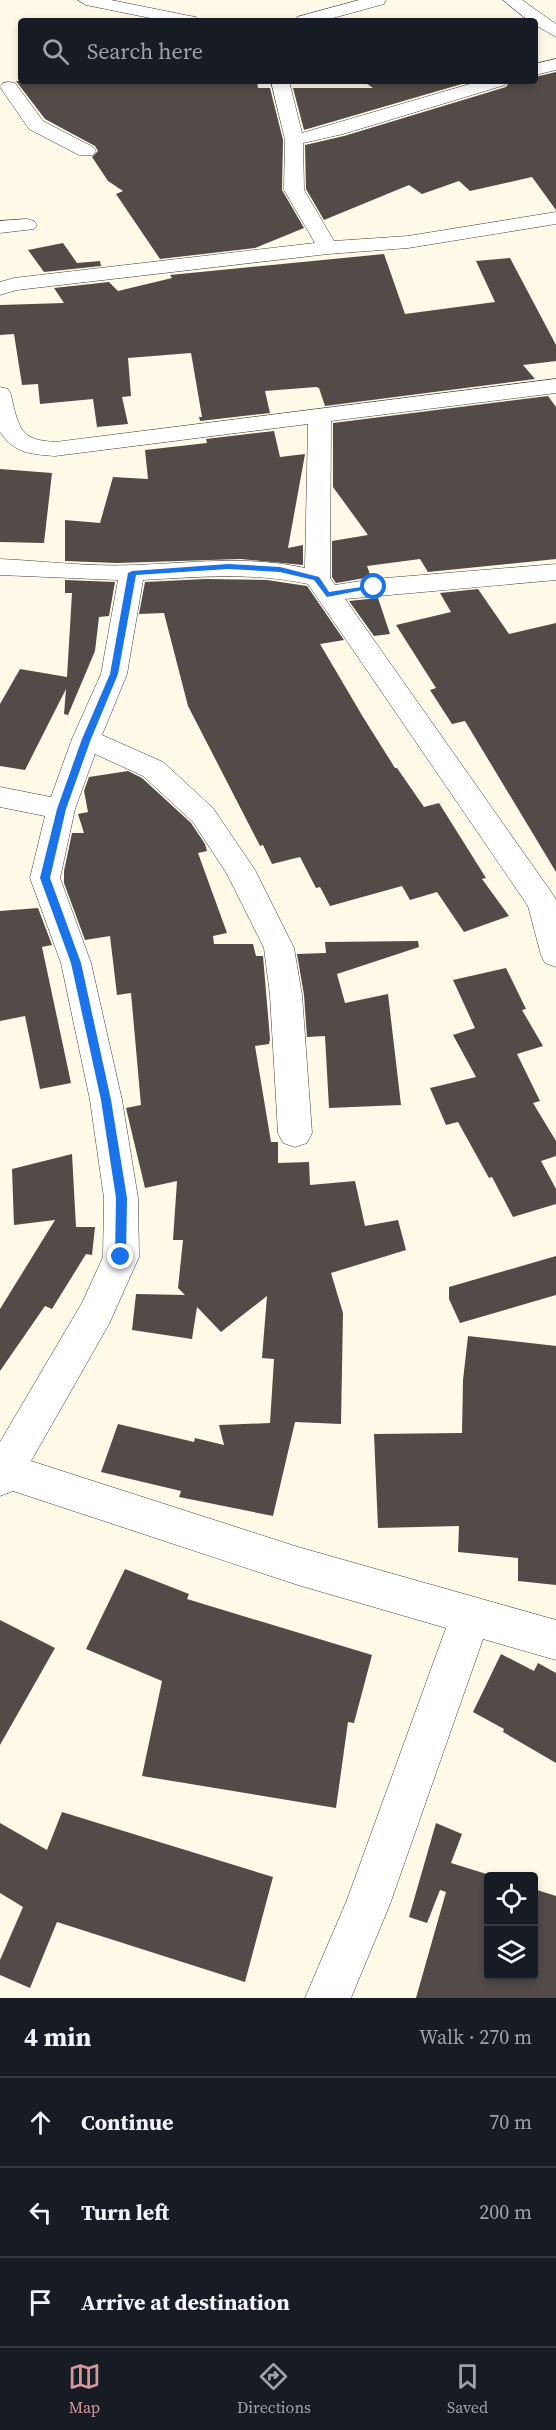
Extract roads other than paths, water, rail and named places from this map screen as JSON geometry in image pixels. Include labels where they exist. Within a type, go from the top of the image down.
[{"type":"street","points":[[314,18],[378,0]]},
{"type":"street","points":[[511,0],[535,17],[556,10]]},
{"type":"street","points":[[101,1],[173,18]]},
{"type":"street","points":[[538,19],[556,32]]},
{"type":"street","points":[[538,69],[556,64]]},
{"type":"street","points":[[281,84],[294,140],[294,190],[328,248]]},
{"type":"street","points":[[294,140],[336,130],[490,84]]},
{"type":"street","points":[[11,86],[36,125],[86,151]]},
{"type":"street","points":[[0,289],[14,284],[328,248],[408,242],[556,218]]},
{"type":"street","points":[[0,227],[27,225]]},
{"type":"street","points":[[1,408],[16,439],[29,447],[55,449],[556,386]]},
{"type":"street","points":[[320,417],[322,586],[550,903],[556,955]]},
{"type":"street","points":[[0,567],[132,573],[228,567],[280,570],[322,586],[374,587],[556,572]]},
{"type":"street","points":[[132,573],[114,674],[86,739],[61,809],[45,878],[76,963],[106,1100],[121,1198],[121,1257],[96,1313],[3,1475],[298,1566],[556,1640]]},
{"type":"street","points":[[86,739],[153,769],[203,815],[240,870],[279,948],[286,995],[295,1133]]},
{"type":"street","points":[[0,797],[61,809]]},
{"type":"street","points":[[328,1998],[368,1904],[471,1616]]}]
